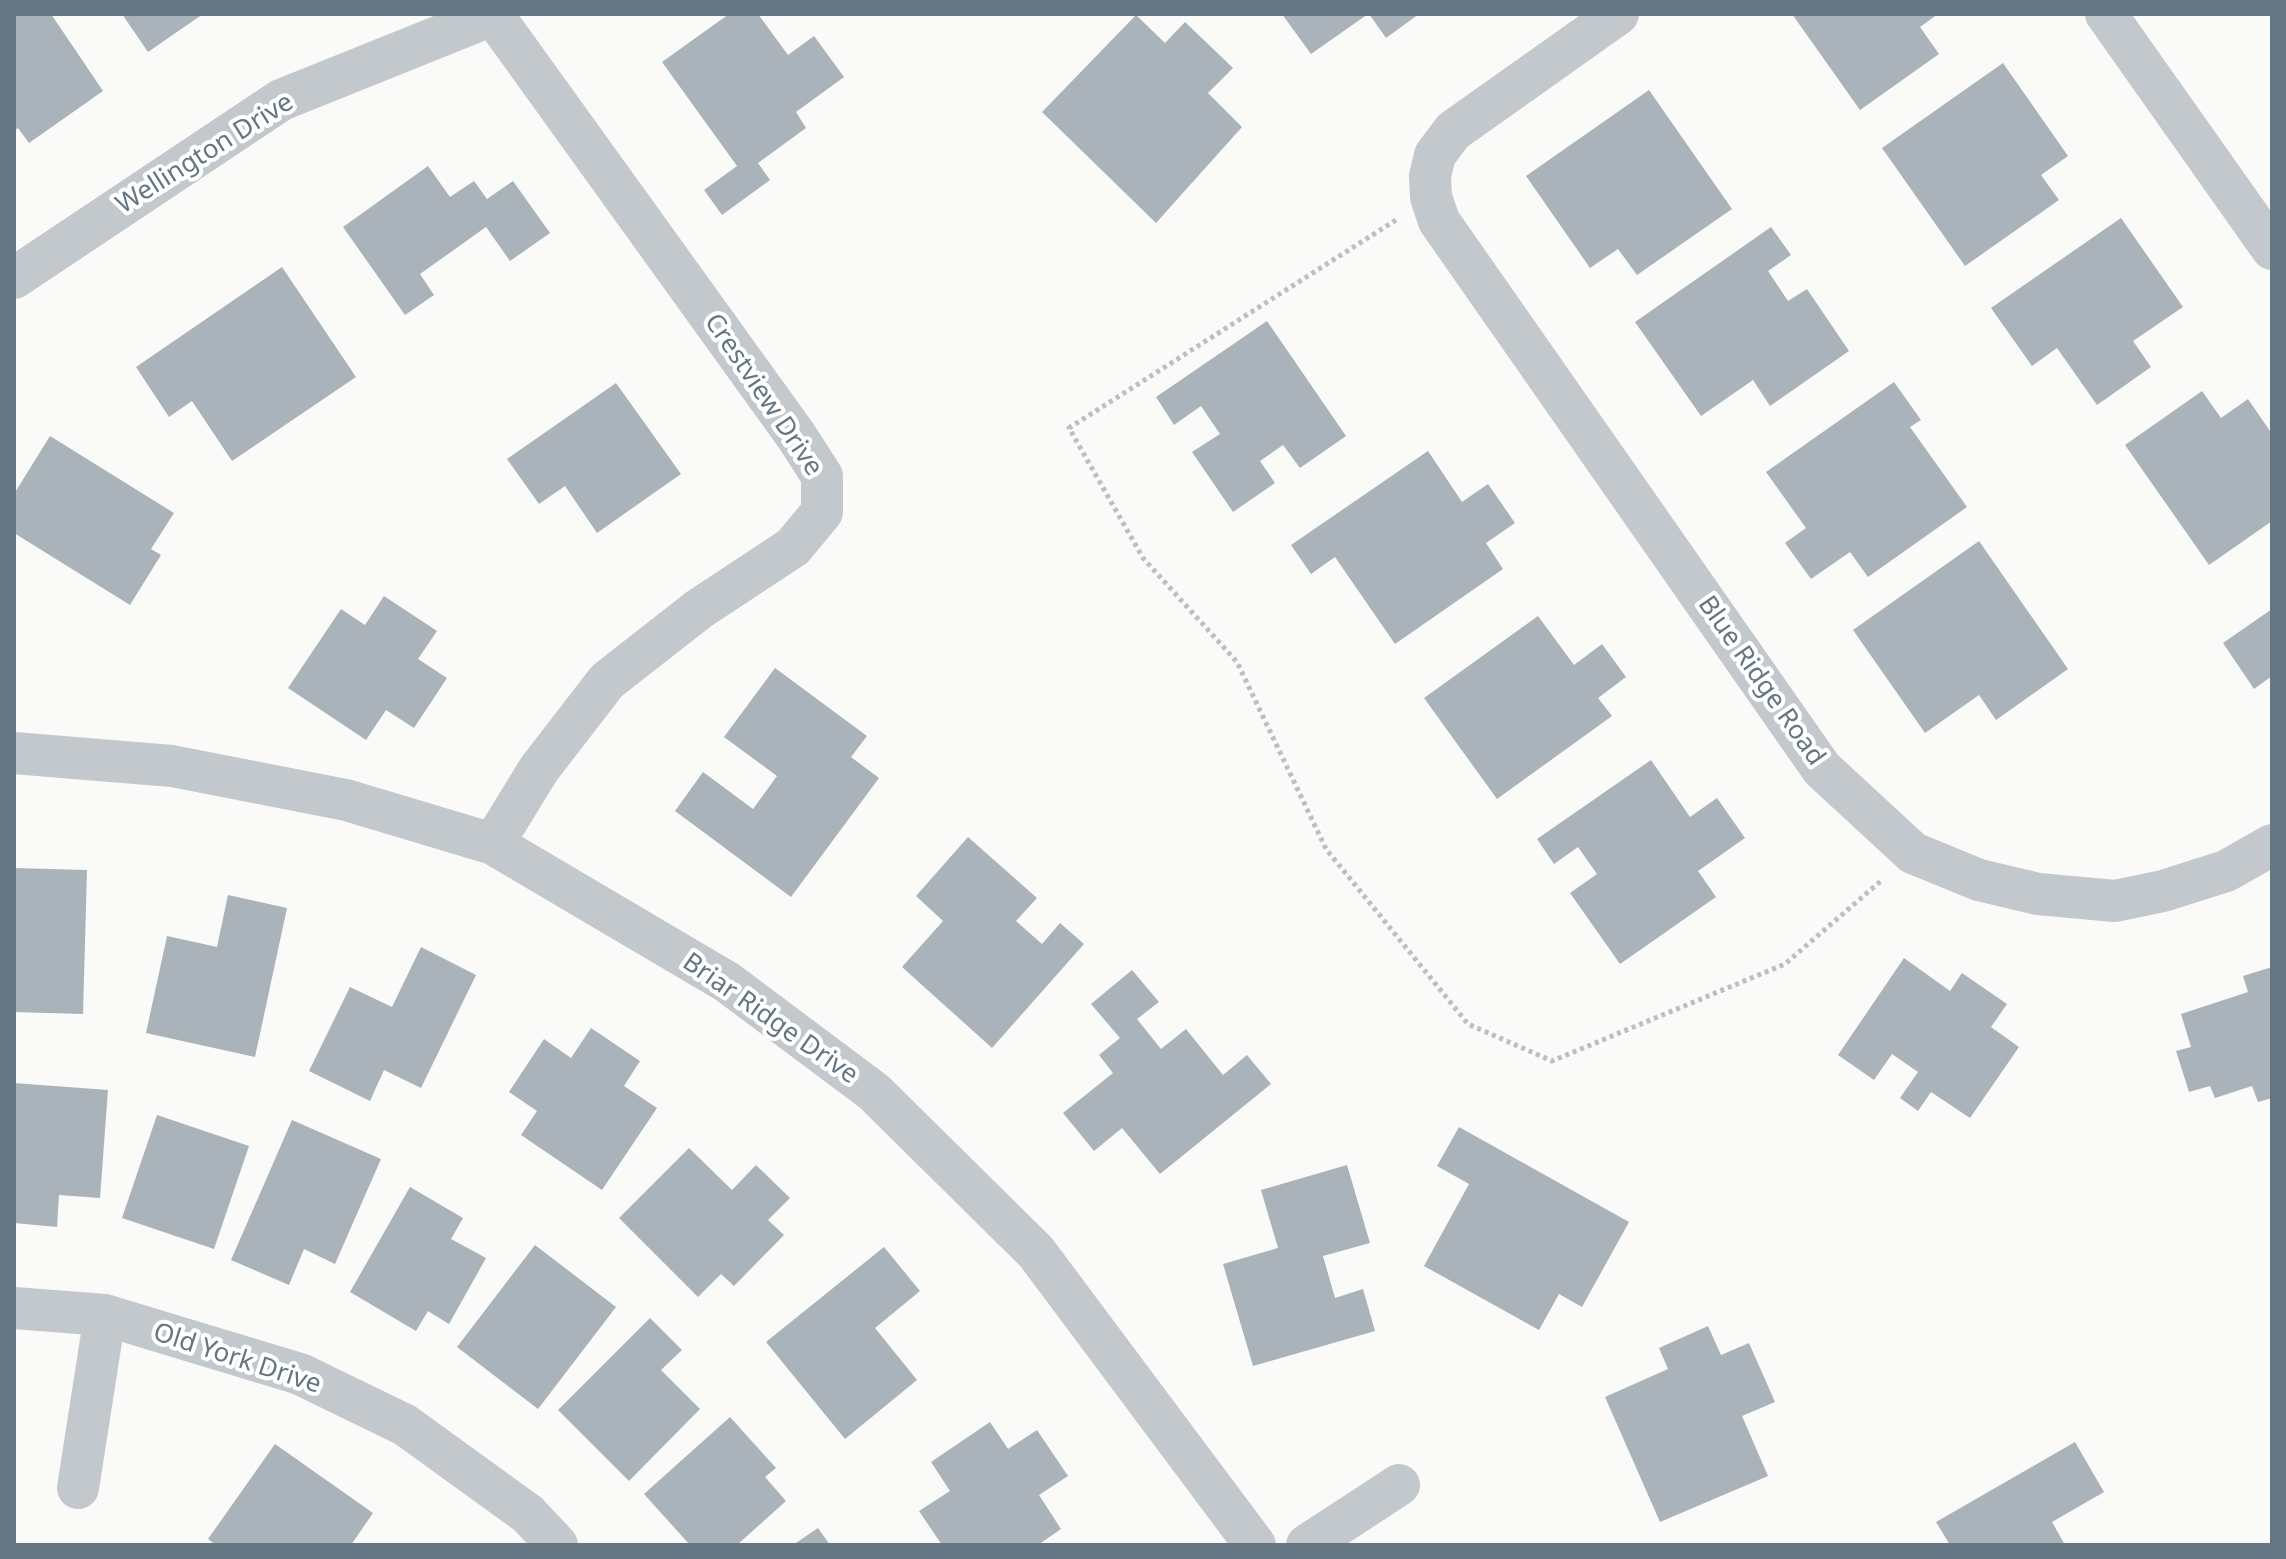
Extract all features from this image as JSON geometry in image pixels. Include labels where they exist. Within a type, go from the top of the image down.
[{"type":"street","points":[[1431,186],[1435,155],[1453,131],[1618,14]]},
{"type":"street","points":[[2106,14],[2272,249]]},
{"type":"street","name":"Wellington Drive","points":[[14,278],[281,100],[494,15]]},
{"type":"street","name":"Crestview Drive","points":[[493,844],[539,769],[607,681],[699,609],[793,547],[822,512],[822,476],[797,437],[494,15]]},
{"type":"street","name":"Blue Ridge Road","points":[[1431,186],[1439,221],[1822,769],[1913,853],[1979,880],[2038,894],[2115,901],[2163,891],[2226,871],[2272,845]]},
{"type":"street","name":"Briar Ridge Drive","points":[[14,753],[172,766],[346,800],[493,844],[727,982],[874,1092],[1036,1252],[1255,1545]]},
{"type":"street","name":"Old York Drive","points":[[14,1308],[105,1315],[300,1374],[405,1425],[528,1514],[557,1545]]},
{"type":"street","points":[[78,1488],[105,1315]]},
{"type":"street","points":[[1307,1545],[1399,1485]]},
{"type":"path","points":[[1431,186],[1069,428],[1143,558],[1237,662],[1326,849],[1468,1024],[1552,1061],[1785,964],[1913,853]]},
{"type":"building","points":[[14,14],[51,14],[103,91],[29,143],[18,128],[14,131]]},
{"type":"building","points":[[122,14],[203,14],[148,52]]},
{"type":"building","points":[[729,14],[758,14],[788,55],[814,36],[844,77],[796,112],[806,128],[758,163],[770,180],[722,215],[704,190],[737,166],[662,62]]},
{"type":"building","points":[[1282,14],[1368,14],[1311,54]]},
{"type":"building","points":[[1369,14],[1419,14],[1386,38]]},
{"type":"building","points":[[1792,14],[1938,14],[1920,27],[1939,54],[1860,110]]},
{"type":"building","points":[[1136,15],[1165,43],[1185,22],[1233,68],[1208,93],[1242,127],[1156,223],[1042,112]]},
{"type":"building","points":[[2003,63],[2068,156],[2041,175],[2059,200],[1965,266],[1882,148]]},
{"type":"building","points":[[1649,90],[1732,209],[1637,275],[1618,249],[1590,268],[1526,176]]},
{"type":"building","points":[[428,166],[450,197],[474,181],[487,199],[513,181],[550,233],[510,261],[486,227],[420,274],[434,295],[405,315],[343,227]]},
{"type":"building","points":[[2121,218],[2183,307],[2133,341],[2151,367],[2097,405],[2057,348],[2032,366],[1991,308]]},
{"type":"building","points":[[1771,227],[1791,255],[1768,271],[1788,301],[1807,289],[1849,351],[1770,406],[1753,380],[1701,416],[1635,322]]},
{"type":"building","points":[[282,267],[356,377],[232,461],[192,401],[169,417],[136,367]]},
{"type":"building","points":[[1267,321],[1346,436],[1300,468],[1283,445],[1260,461],[1275,483],[1233,512],[1192,452],[1220,434],[1201,406],[1174,425],[1156,397]]},
{"type":"building","points":[[1894,382],[1921,420],[1910,427],[1967,507],[1868,577],[1850,552],[1811,579],[1785,543],[1806,528],[1766,472]]},
{"type":"building","points":[[616,383],[681,474],[597,533],[565,486],[539,504],[507,459]]},
{"type":"building","points":[[2202,391],[2221,418],[2248,399],[2272,434],[2272,521],[2209,565],[2125,445]]},
{"type":"building","points":[[50,436],[174,513],[151,549],[161,555],[130,605],[14,533],[14,494]]},
{"type":"building","points":[[1428,451],[1462,502],[1488,484],[1515,523],[1486,543],[1503,569],[1395,644],[1335,557],[1311,574],[1291,545]]},
{"type":"building","points":[[1979,541],[2068,669],[1996,720],[1979,695],[1925,733],[1853,630]]},
{"type":"building","points":[[384,596],[437,631],[418,659],[447,678],[414,728],[386,710],[366,740],[288,688],[341,609],[365,625]]},
{"type":"building","points":[[2272,609],[2272,676],[2254,689],[2223,643]]},
{"type":"building","points":[[1538,616],[1574,665],[1602,644],[1626,677],[1598,698],[1612,716],[1497,799],[1424,698]]},
{"type":"building","points":[[775,668],[867,736],[851,757],[879,778],[791,897],[675,811],[703,772],[753,809],[777,776],[724,737]]},
{"type":"building","points":[[1651,760],[1690,817],[1717,798],[1745,838],[1698,871],[1716,897],[1620,964],[1570,893],[1597,874],[1578,847],[1554,864],[1537,839]]},
{"type":"building","points":[[968,837],[1037,898],[1016,921],[1042,944],[1060,923],[1084,944],[992,1048],[902,967],[943,921],[916,896]]},
{"type":"building","points":[[14,868],[87,870],[83,1014],[14,1012]]},
{"type":"building","points":[[228,895],[287,908],[255,1057],[146,1033],[167,936],[217,947]]},
{"type":"building","points":[[421,947],[476,975],[421,1088],[384,1070],[370,1101],[309,1071],[350,987],[392,1007]]},
{"type":"building","points":[[1904,958],[1950,991],[1962,973],[2007,1004],[1991,1027],[2019,1047],[1970,1118],[1931,1092],[1918,1111],[1900,1098],[1918,1072],[1892,1054],[1874,1080],[1838,1055]]},
{"type":"building","points":[[2272,967],[2272,1098],[2258,1102],[2252,1086],[2215,1098],[2210,1086],[2189,1092],[2176,1051],[2191,1047],[2181,1014],[2248,992],[2243,976]]},
{"type":"building","points":[[1132,970],[1159,1002],[1137,1019],[1161,1049],[1186,1029],[1223,1075],[1247,1055],[1271,1084],[1160,1174],[1122,1128],[1094,1151],[1063,1113],[1113,1073],[1099,1055],[1120,1038],[1091,1004]]},
{"type":"building","points":[[591,1028],[640,1061],[624,1086],[657,1108],[602,1190],[521,1135],[537,1111],[509,1092],[544,1039],[571,1058]]},
{"type":"building","points":[[14,1083],[108,1090],[100,1198],[59,1195],[57,1227],[14,1223]]},
{"type":"building","points":[[157,1115],[249,1146],[214,1249],[122,1218]]},
{"type":"building","points":[[292,1120],[381,1159],[335,1264],[304,1249],[289,1285],[231,1260]]},
{"type":"building","points":[[1459,1127],[1629,1222],[1582,1307],[1559,1294],[1539,1330],[1424,1266],[1469,1184],[1437,1166]]},
{"type":"building","points":[[689,1148],[732,1190],[756,1165],[790,1198],[768,1220],[784,1235],[734,1286],[721,1274],[698,1297],[619,1218]]},
{"type":"building","points":[[1347,1165],[1370,1243],[1323,1256],[1335,1298],[1363,1289],[1375,1331],[1253,1366],[1223,1264],[1278,1248],[1261,1190]]},
{"type":"building","points":[[410,1187],[463,1218],[451,1239],[486,1258],[449,1324],[428,1311],[416,1331],[350,1292]]},
{"type":"building","points":[[535,1245],[616,1307],[538,1409],[457,1347]]},
{"type":"building","points":[[884,1247],[920,1291],[875,1328],[917,1380],[845,1439],[766,1342]]},
{"type":"building","points":[[650,1318],[682,1350],[661,1370],[700,1409],[629,1481],[558,1410]]},
{"type":"building","points":[[1708,1326],[1721,1355],[1749,1343],[1775,1402],[1742,1416],[1768,1476],[1660,1522],[1605,1397],[1668,1369],[1659,1348]]},
{"type":"building","points":[[730,1417],[776,1468],[765,1477],[786,1501],[737,1545],[690,1545],[644,1494]]},
{"type":"building","points":[[990,1422],[1008,1449],[1037,1430],[1068,1476],[1039,1495],[1061,1529],[1038,1545],[942,1545],[919,1511],[950,1491],[931,1462]]},
{"type":"building","points":[[2075,1442],[2104,1492],[2052,1522],[2065,1545],[1950,1545],[1936,1522]]},
{"type":"building","points":[[275,1444],[373,1513],[351,1545],[216,1545],[208,1539]]},
{"type":"building","points":[[818,1528],[830,1545],[793,1545]]}]
